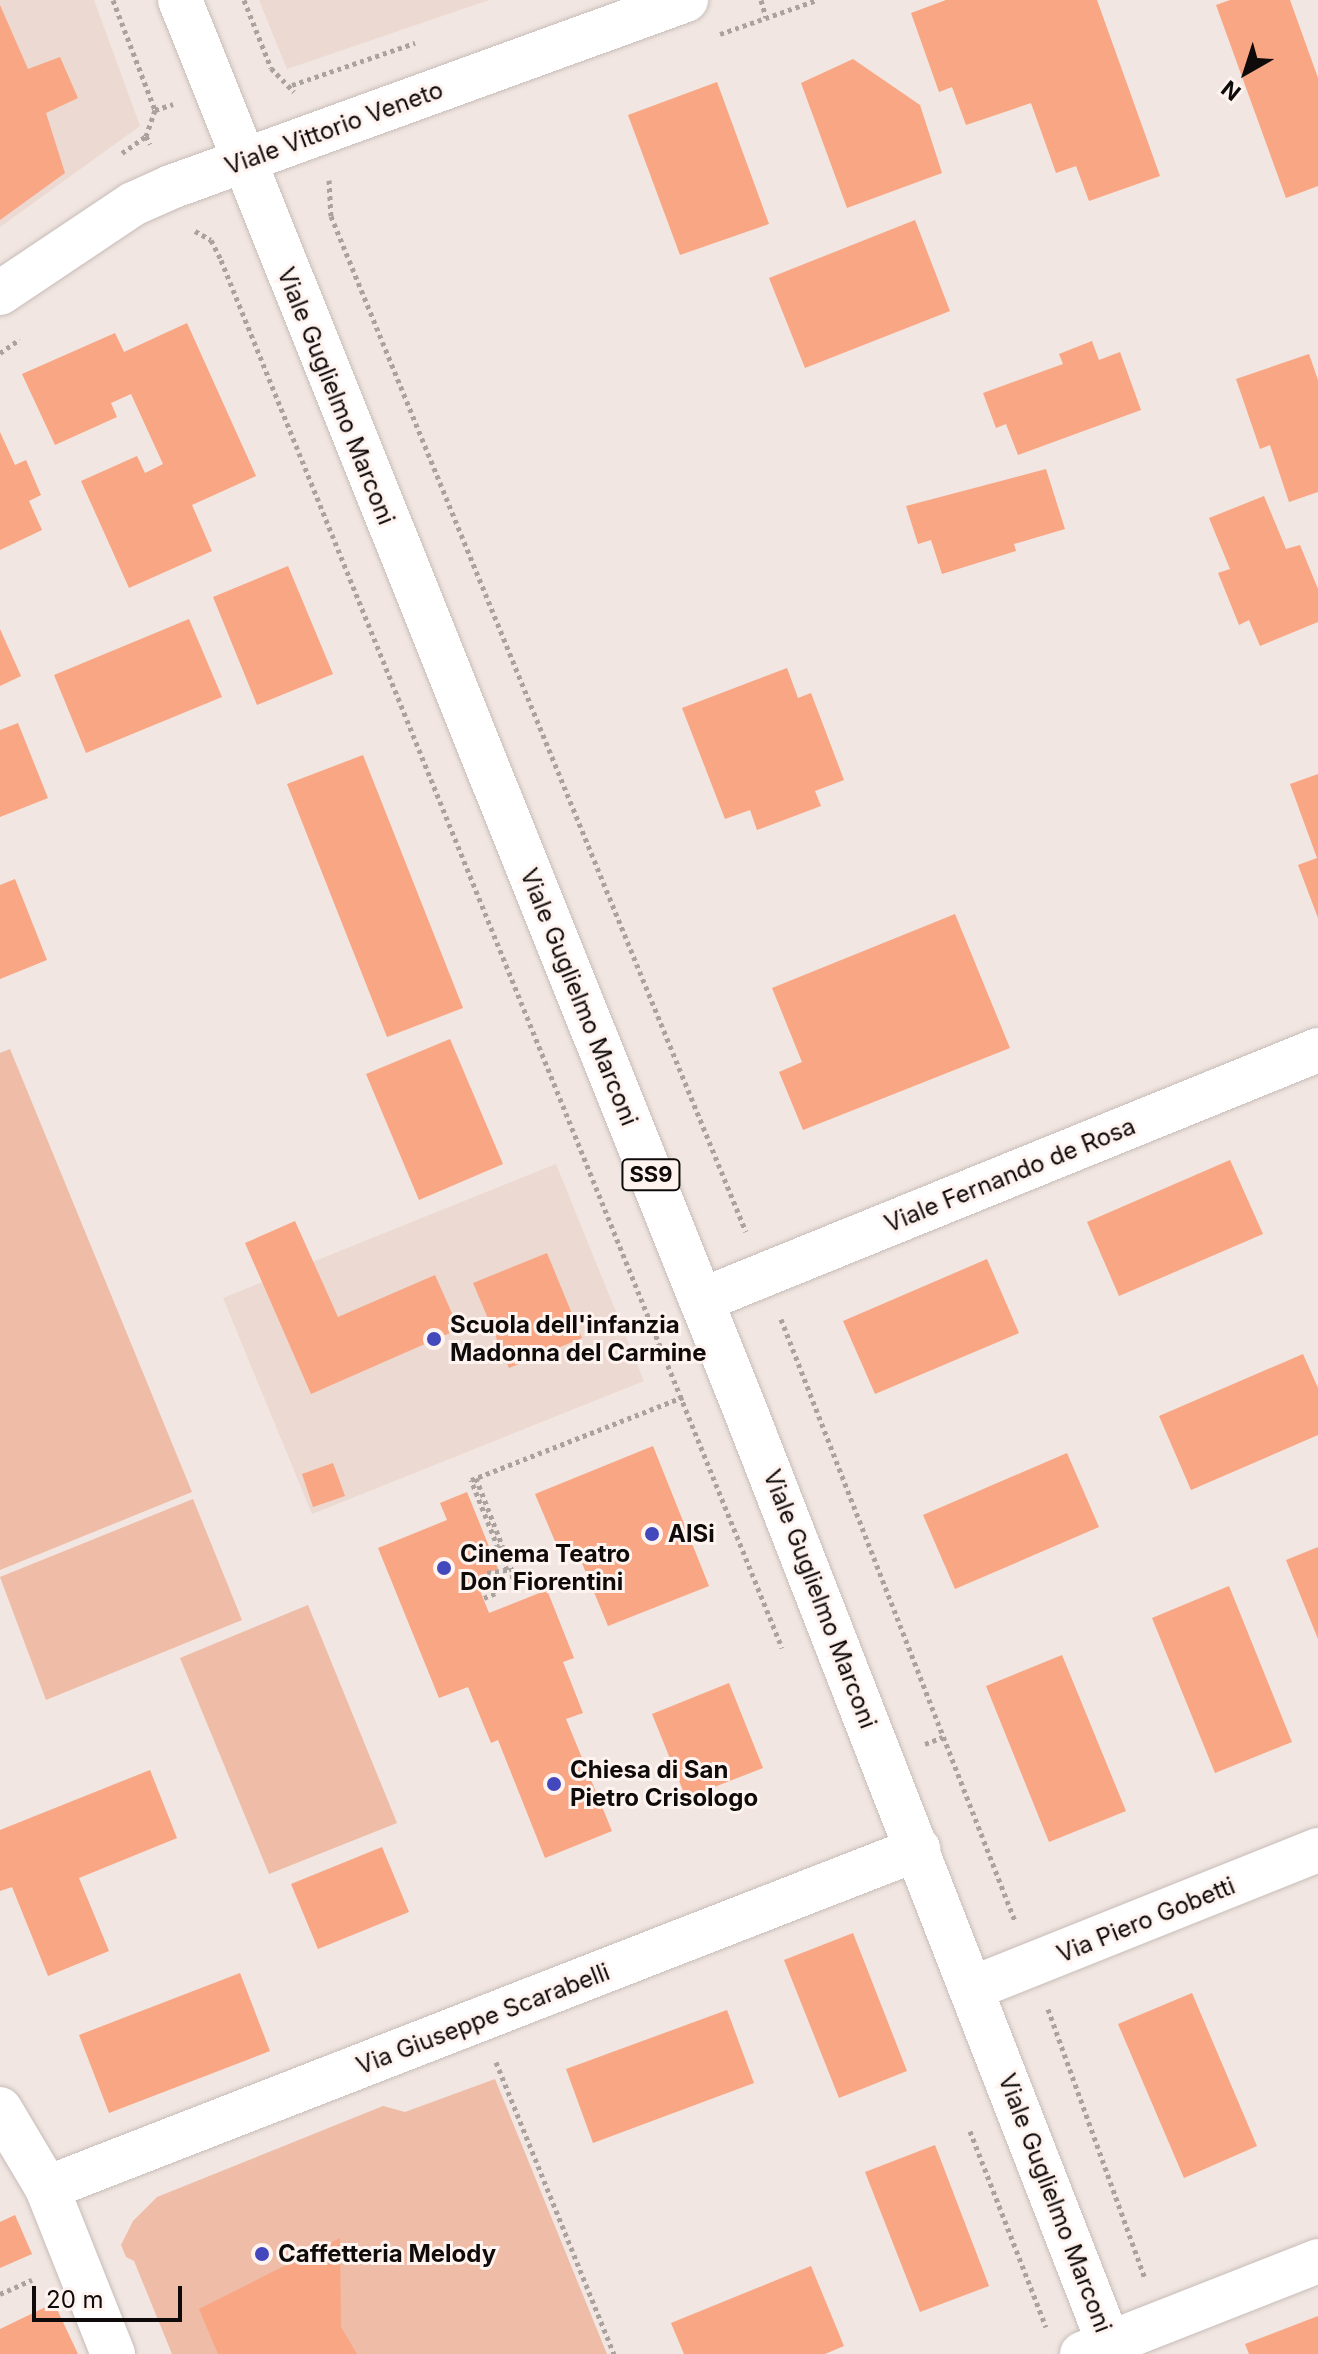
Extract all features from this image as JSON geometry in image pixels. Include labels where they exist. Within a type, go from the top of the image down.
[{"type":"street","name":"Viale Guglielmo Marconi","points":[[180,0],[702,1300],[973,1988],[1088,2346]]},
{"type":"street","name":"Viale Vittorio Veneto","points":[[0,293],[133,204],[244,160],[686,0]]},
{"type":"street","name":"Viale Fernando de Rosa","points":[[702,1300],[1318,1050]]},
{"type":"street","name":"Via Giuseppe Scarabelli","points":[[47,2188],[918,1849]]},
{"type":"street","name":"Via Piero Gobetti","points":[[973,1988],[1318,1850]]},
{"type":"street","points":[[0,2109],[47,2188],[113,2354]]},
{"type":"street","points":[[1088,2346],[1318,2261]]},
{"type":"path","points":[[113,0],[155,110]]},
{"type":"path","points":[[244,0],[271,68]]},
{"type":"path","points":[[761,0],[766,17]]},
{"type":"path","points":[[221,260],[787,1660]]},
{"type":"path","points":[[484,1598],[496,1593],[488,1575],[507,1570],[471,1480],[683,1397]]},
{"type":"path","points":[[476,1478],[514,1576],[492,1585]]},
{"type":"path","points":[[494,2055],[614,2354]]},
{"type":"path","points":[[969,2128],[1088,2346]]},
{"type":"shaded area","points":[[0,0],[94,0],[140,126],[0,227]]},
{"type":"shaded area","points":[[259,0],[489,0],[287,69]]},
{"type":"shaded area","points":[[10,1049],[192,1492],[0,1570],[0,1053]]},
{"type":"shaded area","name":"Scuola dell'infanzia Madonna del Carmine","points":[[556,1164],[644,1381],[312,1514],[223,1298]]},
{"type":"shaded area","points":[[193,1499],[242,1620],[46,1700],[0,1577]]},
{"type":"shaded area","points":[[308,1605],[397,1823],[269,1874],[180,1658]]},
{"type":"shaded area","points":[[495,2079],[607,2354],[172,2354],[134,2261],[126,2257],[121,2245],[133,2221],[157,2197],[383,2106],[405,2112]]},
{"type":"building","points":[[946,0],[1097,0],[1160,176],[1089,201],[1076,166],[1056,173],[1031,103],[966,125],[952,87],[939,92],[911,13]]},
{"type":"building","points":[[1230,0],[1290,0],[1318,78],[1318,186],[1286,198],[1216,5]]},
{"type":"building","points":[[0,5],[28,69],[60,57],[78,98],[46,113],[65,173],[0,220]]},
{"type":"building","points":[[853,59],[920,105],[942,173],[847,208],[801,83]]},
{"type":"building","points":[[717,82],[769,224],[680,255],[628,115]]},
{"type":"building","points":[[915,220],[950,311],[805,368],[769,278]]},
{"type":"building","points":[[187,323],[256,476],[192,505],[212,551],[129,588],[81,481],[137,456],[145,473],[163,464],[131,394],[111,403],[117,417],[55,445],[22,374],[115,333],[124,352]]},
{"type":"building","points":[[1092,341],[1099,360],[1120,352],[1141,410],[1018,455],[1006,424],[996,428],[983,393],[1063,364],[1059,354]]},
{"type":"building","points":[[1309,354],[1318,380],[1318,492],[1289,502],[1270,445],[1260,449],[1236,379]]},
{"type":"building","points":[[0,432],[15,465],[26,460],[41,495],[29,501],[42,530],[0,550]]},
{"type":"building","points":[[1046,469],[1065,529],[1014,544],[1016,551],[942,574],[931,540],[918,544],[906,506]]},
{"type":"building","points":[[1264,496],[1286,549],[1300,545],[1318,589],[1318,622],[1260,646],[1249,620],[1239,625],[1218,573],[1230,569],[1209,518]]},
{"type":"building","points":[[288,566],[333,674],[257,705],[213,597]]},
{"type":"building","points":[[189,619],[222,697],[86,753],[54,675]]},
{"type":"building","points":[[0,629],[21,676],[0,686]]},
{"type":"building","points":[[787,668],[798,698],[811,693],[844,780],[815,791],[821,806],[757,830],[750,810],[725,819],[682,708]]},
{"type":"building","points":[[18,723],[48,798],[0,817],[0,730]]},
{"type":"building","points":[[363,755],[463,1008],[387,1037],[287,784]]},
{"type":"building","points":[[1318,774],[1318,918],[1298,865],[1317,858],[1290,784]]},
{"type":"building","points":[[15,879],[47,960],[0,979],[0,885]]},
{"type":"building","points":[[955,914],[1010,1048],[803,1130],[779,1072],[802,1062],[772,988]]},
{"type":"building","points":[[450,1039],[503,1164],[419,1200],[366,1074]]},
{"type":"building","points":[[1230,1160],[1263,1234],[1119,1296],[1087,1222]]},
{"type":"building","points":[[295,1221],[338,1317],[435,1275],[459,1329],[311,1394],[245,1243]]},
{"type":"building","points":[[547,1253],[582,1338],[509,1368],[473,1283]]},
{"type":"building","points":[[987,1259],[1019,1333],[875,1394],[843,1321]]},
{"type":"building","points":[[1303,1354],[1318,1388],[1318,1435],[1191,1490],[1159,1416]]},
{"type":"building","points":[[653,1446],[709,1586],[608,1626],[577,1551],[562,1558],[535,1494]]},
{"type":"building","points":[[1067,1453],[1099,1527],[955,1589],[923,1515]]},
{"type":"building","points":[[333,1463],[345,1496],[313,1507],[302,1474]]},
{"type":"building","points":[[467,1492],[498,1569],[475,1578],[489,1613],[547,1590],[574,1658],[563,1662],[583,1713],[566,1719],[612,1831],[545,1858],[498,1740],[491,1743],[468,1687],[439,1698],[378,1548],[447,1520],[440,1503]]},
{"type":"building","points":[[1318,1547],[1318,1639],[1286,1560]]},
{"type":"building","points":[[1229,1586],[1292,1742],[1215,1773],[1152,1618]]},
{"type":"building","points":[[1062,1655],[1126,1811],[1049,1842],[986,1686]]},
{"type":"building","points":[[729,1683],[763,1768],[686,1798],[652,1714]]},
{"type":"building","points":[[150,1770],[177,1838],[79,1878],[109,1951],[48,1976],[12,1887],[0,1891],[0,1830]]},
{"type":"building","points":[[382,1847],[409,1912],[318,1949],[291,1884]]},
{"type":"building","points":[[853,1933],[907,2071],[839,2098],[784,1960]]},
{"type":"building","points":[[240,1973],[270,2051],[109,2113],[79,2035]]},
{"type":"building","points":[[1192,1993],[1257,2146],[1184,2178],[1118,2024]]},
{"type":"building","points":[[727,2010],[754,2083],[593,2143],[566,2069]]},
{"type":"building","points":[[935,2145],[989,2286],[920,2312],[865,2172]]},
{"type":"building","points":[[15,2215],[32,2254],[0,2268],[0,2222]]},
{"type":"building","points":[[340,2238],[341,2327],[357,2354],[218,2354],[199,2309]]},
{"type":"building","points":[[811,2266],[844,2346],[825,2354],[684,2354],[671,2323]]},
{"type":"building","points":[[54,2303],[78,2354],[0,2354],[0,2329]]},
{"type":"building","points":[[1318,2316],[1318,2354],[1249,2354],[1245,2344]]},
{"type":"place","name":"Scuola dell'infanzia Madonna del Carmine","points":[[434,1339]]},
{"type":"place","name":"AlSi","points":[[652,1534]]},
{"type":"place","name":"Cinema Teatro Don Fiorentini","points":[[444,1568]]},
{"type":"place","name":"Chiesa di San Pietro Crisologo","points":[[554,1784]]},
{"type":"place","name":"Caffetteria Melody","points":[[262,2254]]}]
